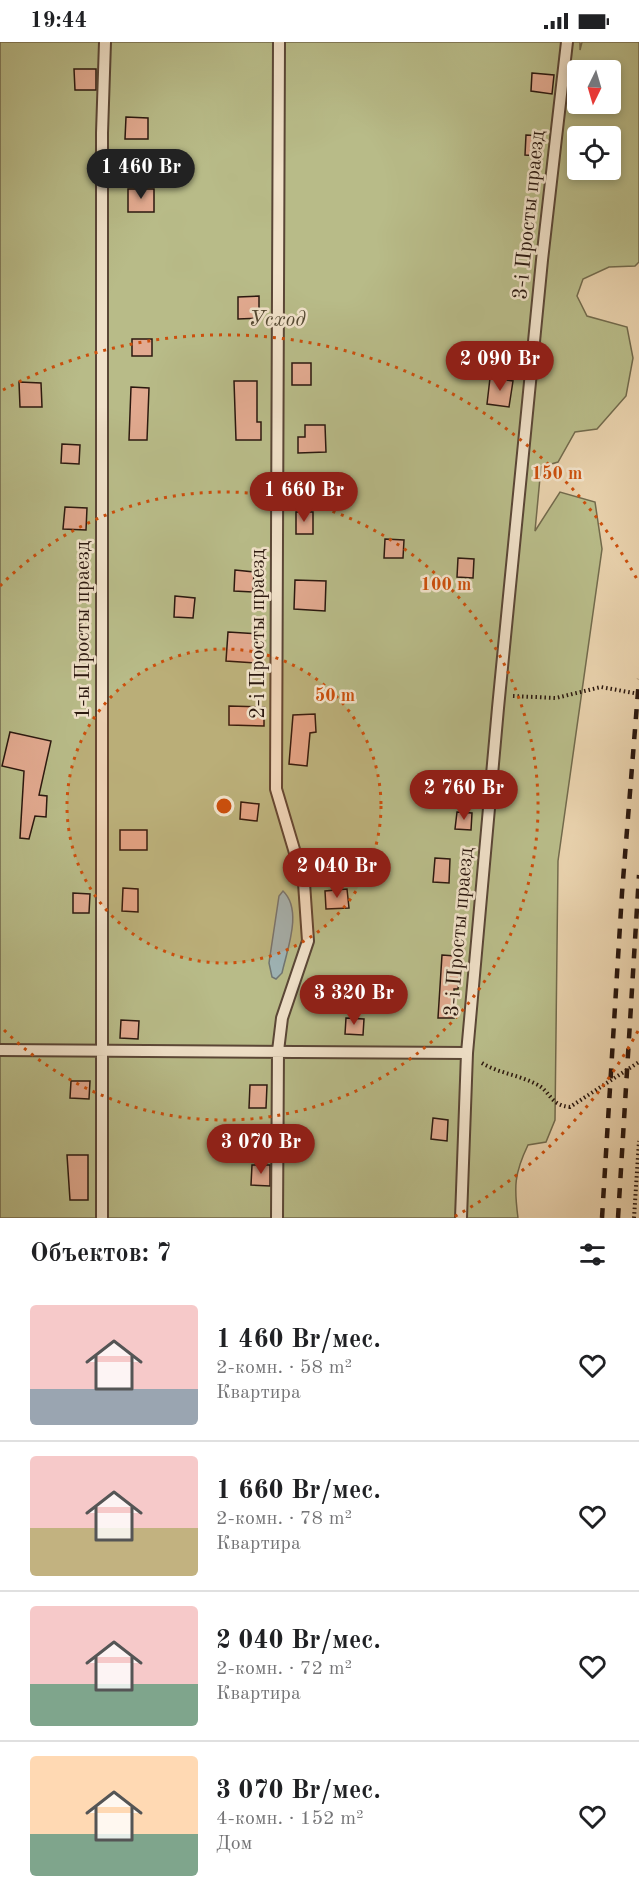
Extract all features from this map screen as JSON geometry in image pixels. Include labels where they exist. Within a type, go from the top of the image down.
[{"type":"lane","name":"1-ы Просты праезд","points":[[102,1218],[102,133],[105,42]]},
{"type":"lane","name":"2-і Просты праезд","points":[[277,1218],[278,1051],[282,1018],[308,941],[304,883],[276,789],[279,42]]},
{"type":"lane","name":"3-і Просты праезд","points":[[461,1218],[467,1053],[499,696],[542,260],[567,42]]},
{"type":"lane","points":[[0,1050],[467,1053]]},
{"type":"path","points":[[499,696],[556,698],[601,687],[639,694]]},
{"type":"path","points":[[467,1053],[485,1065],[538,1085],[550,1100],[561,1106],[570,1107],[639,1062]]},
{"type":"path","points":[[634,1218],[639,1141]]},
{"type":"green space","name":"Усход","points":[[0,42],[580,42],[580,50],[582,42],[639,42],[639,262],[635,266],[609,267],[583,279],[577,296],[587,316],[627,327],[633,358],[626,396],[597,429],[575,432],[558,462],[541,467],[535,531],[560,492],[595,502],[602,549],[558,861],[555,1120],[546,1142],[528,1145],[523,1155],[516,1181],[518,1218],[0,1218]]},
{"type":"shaded area","points":[[283,891],[289,899],[293,919],[282,973],[276,979],[272,977],[269,963],[279,896]]},
{"type":"building","points":[[74,69],[96,69],[96,90],[75,90]]},
{"type":"building","points":[[532,73],[554,75],[552,94],[531,91]]},
{"type":"building","points":[[126,117],[148,118],[148,139],[125,139]]},
{"type":"building","points":[[526,135],[542,136],[541,156],[525,155]]},
{"type":"building","points":[[128,189],[154,189],[154,212],[128,212]]},
{"type":"building","points":[[259,296],[259,318],[238,319],[238,297]]},
{"type":"building","points":[[132,339],[152,339],[152,356],[132,356]]},
{"type":"building","points":[[292,363],[311,363],[311,385],[292,385]]},
{"type":"building","points":[[490,378],[513,381],[509,407],[487,404]]},
{"type":"building","points":[[234,381],[257,381],[257,422],[261,422],[261,440],[236,440]]},
{"type":"building","points":[[19,382],[41,383],[42,407],[20,407]]},
{"type":"building","points":[[131,387],[149,388],[147,440],[129,440]]},
{"type":"building","points":[[305,425],[325,425],[326,452],[298,453],[298,437],[305,437]]},
{"type":"building","points":[[62,444],[80,445],[79,464],[61,463]]},
{"type":"building","points":[[65,507],[87,508],[86,530],[63,529]]},
{"type":"building","points":[[296,512],[313,512],[313,534],[296,534]]},
{"type":"building","points":[[385,539],[404,540],[403,558],[384,558]]},
{"type":"building","points":[[458,558],[474,559],[473,578],[457,577]]},
{"type":"building","points":[[235,570],[254,572],[253,592],[234,591]]},
{"type":"building","points":[[295,580],[326,581],[325,611],[294,609]]},
{"type":"building","points":[[175,596],[195,598],[193,618],[174,617]]},
{"type":"building","points":[[228,632],[259,634],[257,663],[226,661]]},
{"type":"building","points":[[229,706],[264,707],[264,726],[229,725]]},
{"type":"building","points":[[315,714],[316,732],[310,733],[307,766],[289,764],[293,715]]},
{"type":"building","points":[[10,732],[51,741],[39,795],[47,796],[46,817],[35,816],[29,839],[20,838],[24,771],[2,766]]},
{"type":"building","points":[[241,802],[259,804],[257,821],[240,819]]},
{"type":"building","points":[[457,812],[472,813],[471,830],[455,829]]},
{"type":"building","points":[[120,830],[147,830],[147,850],[120,850]]},
{"type":"building","points":[[435,858],[450,859],[449,883],[433,882]]},
{"type":"building","points":[[123,888],[138,889],[138,912],[122,911]]},
{"type":"building","points":[[347,889],[349,908],[326,909],[325,891]]},
{"type":"building","points":[[73,893],[90,894],[89,913],[73,913]]},
{"type":"building","points":[[442,955],[455,956],[455,967],[460,968],[458,989],[454,989],[454,1018],[438,1018]]},
{"type":"building","points":[[346,1018],[364,1019],[363,1035],[345,1034]]},
{"type":"building","points":[[121,1020],[139,1021],[138,1039],[120,1038]]},
{"type":"building","points":[[71,1081],[90,1081],[89,1099],[70,1098]]},
{"type":"building","points":[[250,1085],[267,1085],[266,1108],[249,1108]]},
{"type":"building","points":[[433,1118],[448,1120],[447,1141],[431,1139]]},
{"type":"building","points":[[67,1155],[88,1155],[88,1200],[70,1200]]},
{"type":"building","points":[[252,1165],[270,1165],[270,1186],[251,1185]]},
{"type":"railway","points":[[602,1218],[622,893],[639,679]]},
{"type":"railway","points":[[618,1218],[639,875]]}]
